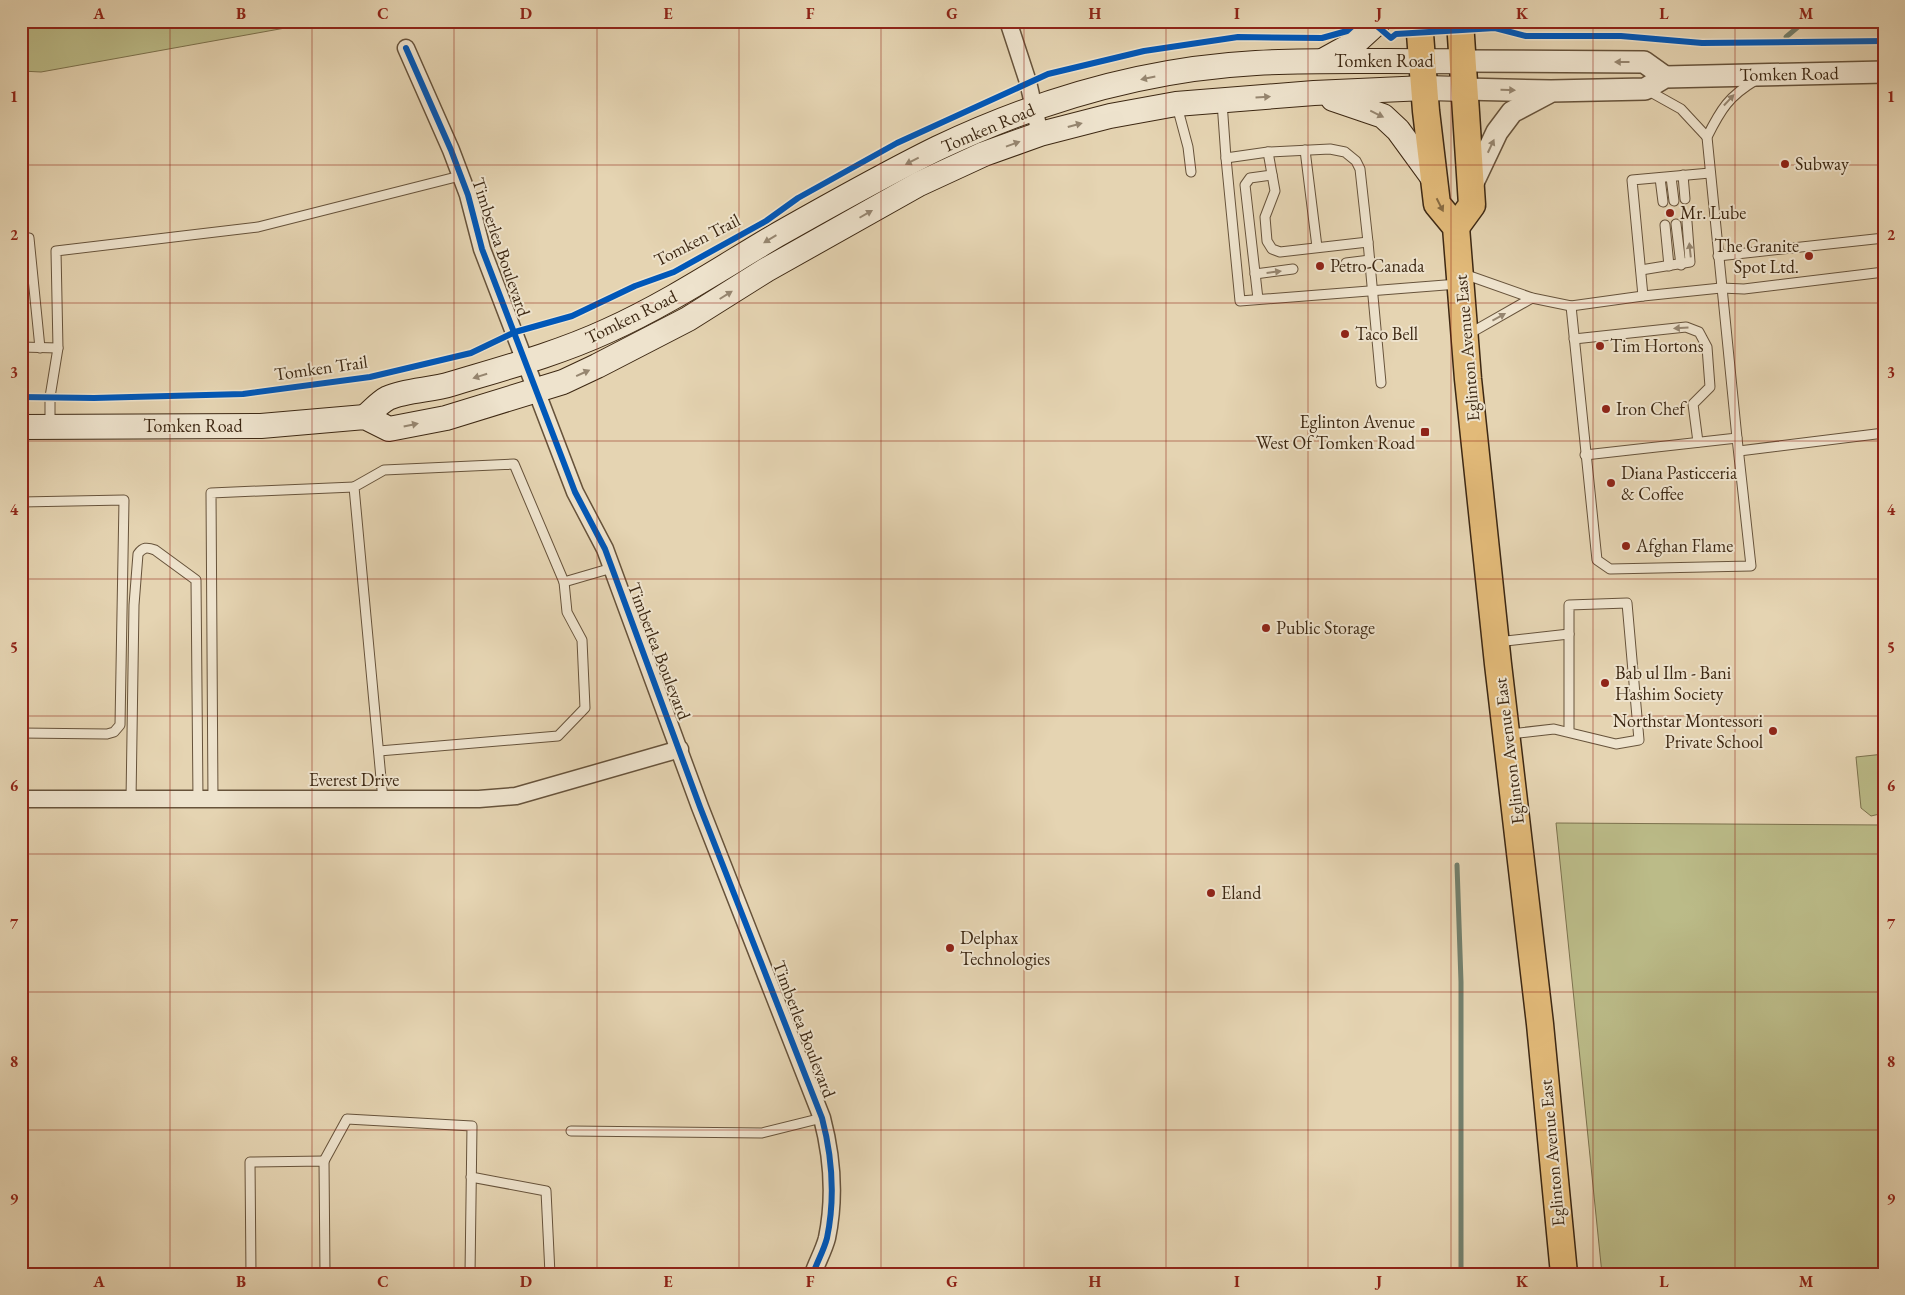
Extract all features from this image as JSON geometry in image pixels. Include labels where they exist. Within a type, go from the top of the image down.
[{"type":"main road","points":[[1322,61],[1355,43],[1379,21]]},
{"type":"main road","points":[[1419,21],[1437,204],[1456,228],[1472,205],[1460,21]]},
{"type":"main road","name":"Tomken Road","points":[[365,417],[387,398],[446,386],[526,361],[606,332],[662,304],[776,235],[888,174],[941,147],[1034,108],[1110,86],[1196,69],[1255,63],[1322,61],[1462,62]]},
{"type":"main road","name":"Tomken Road","points":[[21,427],[261,426],[365,417],[389,430],[446,418],[563,382],[629,351],[919,184],[984,154],[1040,134],[1110,116],[1176,104],[1314,93],[1425,88],[1464,89]]},
{"type":"main road","points":[[1314,93],[1382,116],[1398,130],[1433,178]]},
{"type":"main road","name":"Eglinton Avenue East","points":[[1456,228],[1496,642],[1540,1024],[1564,1274]]},
{"type":"street","points":[[1008,21],[1028,82],[1040,134]]},
{"type":"street","name":"Timberlea Boulevard","points":[[406,48],[460,176],[482,249],[575,492],[605,549],[680,750],[822,1118],[829,1142],[831,1193],[827,1239],[812,1274]]},
{"type":"street","name":"Tomken Road","points":[[1462,62],[1644,62],[1665,78]]},
{"type":"street","name":"Tomken Road","points":[[1464,89],[1551,91],[1645,89],[1665,78],[1884,72]]},
{"type":"street","points":[[1470,190],[1497,132],[1512,112],[1551,91]]},
{"type":"street","name":"Everest Drive","points":[[21,799],[479,799],[516,796],[680,750]]},
{"type":"lane","points":[[1571,306],[1597,560],[1610,568],[1751,566],[1707,137],[1721,108],[1736,92],[1765,75]]},
{"type":"lane","points":[[1645,89],[1680,109],[1707,137]]},
{"type":"lane","points":[[1221,100],[1240,301],[1373,289],[1460,278],[1532,298],[1571,306],[1643,296],[1721,288],[1744,289],[1884,272]]},
{"type":"lane","points":[[1176,104],[1188,147],[1191,172]]},
{"type":"lane","points":[[1305,150],[1317,247]]},
{"type":"lane","points":[[1226,158],[1268,152],[1338,150],[1345,152],[1356,161],[1360,169],[1381,383]]},
{"type":"lane","points":[[1268,152],[1274,192],[1265,219],[1268,244],[1280,252],[1368,242]]},
{"type":"lane","points":[[1643,296],[1632,180],[1710,173]]},
{"type":"lane","points":[[1258,299],[1245,185],[1250,178],[1272,174]]},
{"type":"lane","points":[[1683,175],[1685,199]]},
{"type":"lane","points":[[50,427],[50,397],[58,348],[56,251],[258,227],[460,176]]},
{"type":"lane","points":[[1671,177],[1674,201]]},
{"type":"lane","points":[[1660,178],[1663,202]]},
{"type":"lane","points":[[1641,270],[1687,264],[1691,259],[1688,222]]},
{"type":"lane","points":[[1676,224],[1681,265]]},
{"type":"lane","points":[[1665,225],[1669,266]]},
{"type":"lane","points":[[21,238],[29,238],[40,348]]},
{"type":"lane","points":[[1718,256],[1884,238]]},
{"type":"lane","points":[[1346,263],[1370,260]]},
{"type":"lane","points":[[1255,274],[1293,269]]},
{"type":"lane","points":[[1465,336],[1532,298]]},
{"type":"lane","points":[[1574,339],[1686,327],[1697,330],[1705,339],[1708,347],[1710,382],[1705,394],[1693,404],[1698,442]]},
{"type":"lane","points":[[21,348],[58,348]]},
{"type":"lane","points":[[1739,451],[1884,433]]},
{"type":"lane","points":[[1585,455],[1737,438]]},
{"type":"lane","points":[[206,800],[212,492],[354,487],[384,470],[514,464],[564,582],[567,612],[582,640],[585,708],[558,736],[379,751]]},
{"type":"lane","points":[[354,487],[383,800]]},
{"type":"lane","points":[[21,502],[124,500],[120,725],[114,732],[107,734],[21,733]]},
{"type":"lane","points":[[131,800],[134,605],[138,554],[142,549],[148,548],[155,550],[196,580],[206,800]]},
{"type":"lane","points":[[564,582],[612,568]]},
{"type":"lane","points":[[1507,734],[1554,729],[1616,744],[1639,740],[1627,603],[1569,606],[1569,732]]},
{"type":"lane","points":[[1496,642],[1569,634]]},
{"type":"lane","points":[[571,1131],[762,1133],[822,1118]]},
{"type":"lane","points":[[326,1274],[324,1161],[348,1119],[472,1126],[470,1274]]},
{"type":"lane","points":[[251,1274],[250,1162],[324,1161]]},
{"type":"lane","points":[[471,1178],[546,1191],[550,1274]]},
{"type":"green space","points":[[21,21],[324,21],[41,72],[21,71]]},
{"type":"green space","points":[[1884,754],[1884,813],[1871,816],[1861,808],[1856,757]]},
{"type":"green space","points":[[1556,823],[1884,825],[1884,1274],[1602,1274]]},
{"type":"waterway","points":[[1786,37],[1805,21]]},
{"type":"waterway","points":[[1457,865],[1461,982],[1461,1274]]},
{"type":"cycle path","name":"Tomken Trail","points":[[21,397],[94,398],[243,394],[370,377],[471,353],[515,332],[572,316],[635,286],[674,272],[766,221],[798,198],[897,143],[1048,74],[1144,51],[1238,37],[1322,38],[1347,31],[1358,21]]},
{"type":"cycle path","points":[[1371,21],[1391,38],[1396,34],[1495,28],[1526,36],[1621,36],[1702,43],[1884,41]]},
{"type":"cycle path","points":[[406,48],[451,150],[468,195],[482,249],[575,492],[605,549],[700,807],[822,1118],[828,1147],[832,1193],[827,1238],[813,1274]]},
{"type":"place","name":"Subway","points":[[1785,164]]},
{"type":"place","name":"Mr. Lube","points":[[1670,213]]},
{"type":"place","name":"The Granite Spot Ltd.","points":[[1809,256]]},
{"type":"place","name":"Petro-Canada","points":[[1320,266]]},
{"type":"place","name":"Taco Bell","points":[[1345,334]]},
{"type":"place","name":"Tim Hortons","points":[[1600,346]]},
{"type":"place","name":"Iron Chef","points":[[1606,409]]},
{"type":"place","name":"Eglinton Avenue West Of Tomken Road","points":[[1425,432]]},
{"type":"place","name":"Diana Pasticceria & Coffee","points":[[1611,483]]},
{"type":"place","name":"Afghan Flame","points":[[1626,546]]},
{"type":"place","name":"Public Storage","points":[[1266,628]]},
{"type":"place","name":"Bab ul Ilm - Bani Hashim Society","points":[[1605,683]]},
{"type":"place","name":"Northstar Montessori Private School","points":[[1773,731]]},
{"type":"place","name":"Eland","points":[[1211,893]]},
{"type":"place","name":"Delphax Technologies","points":[[950,948]]}]
